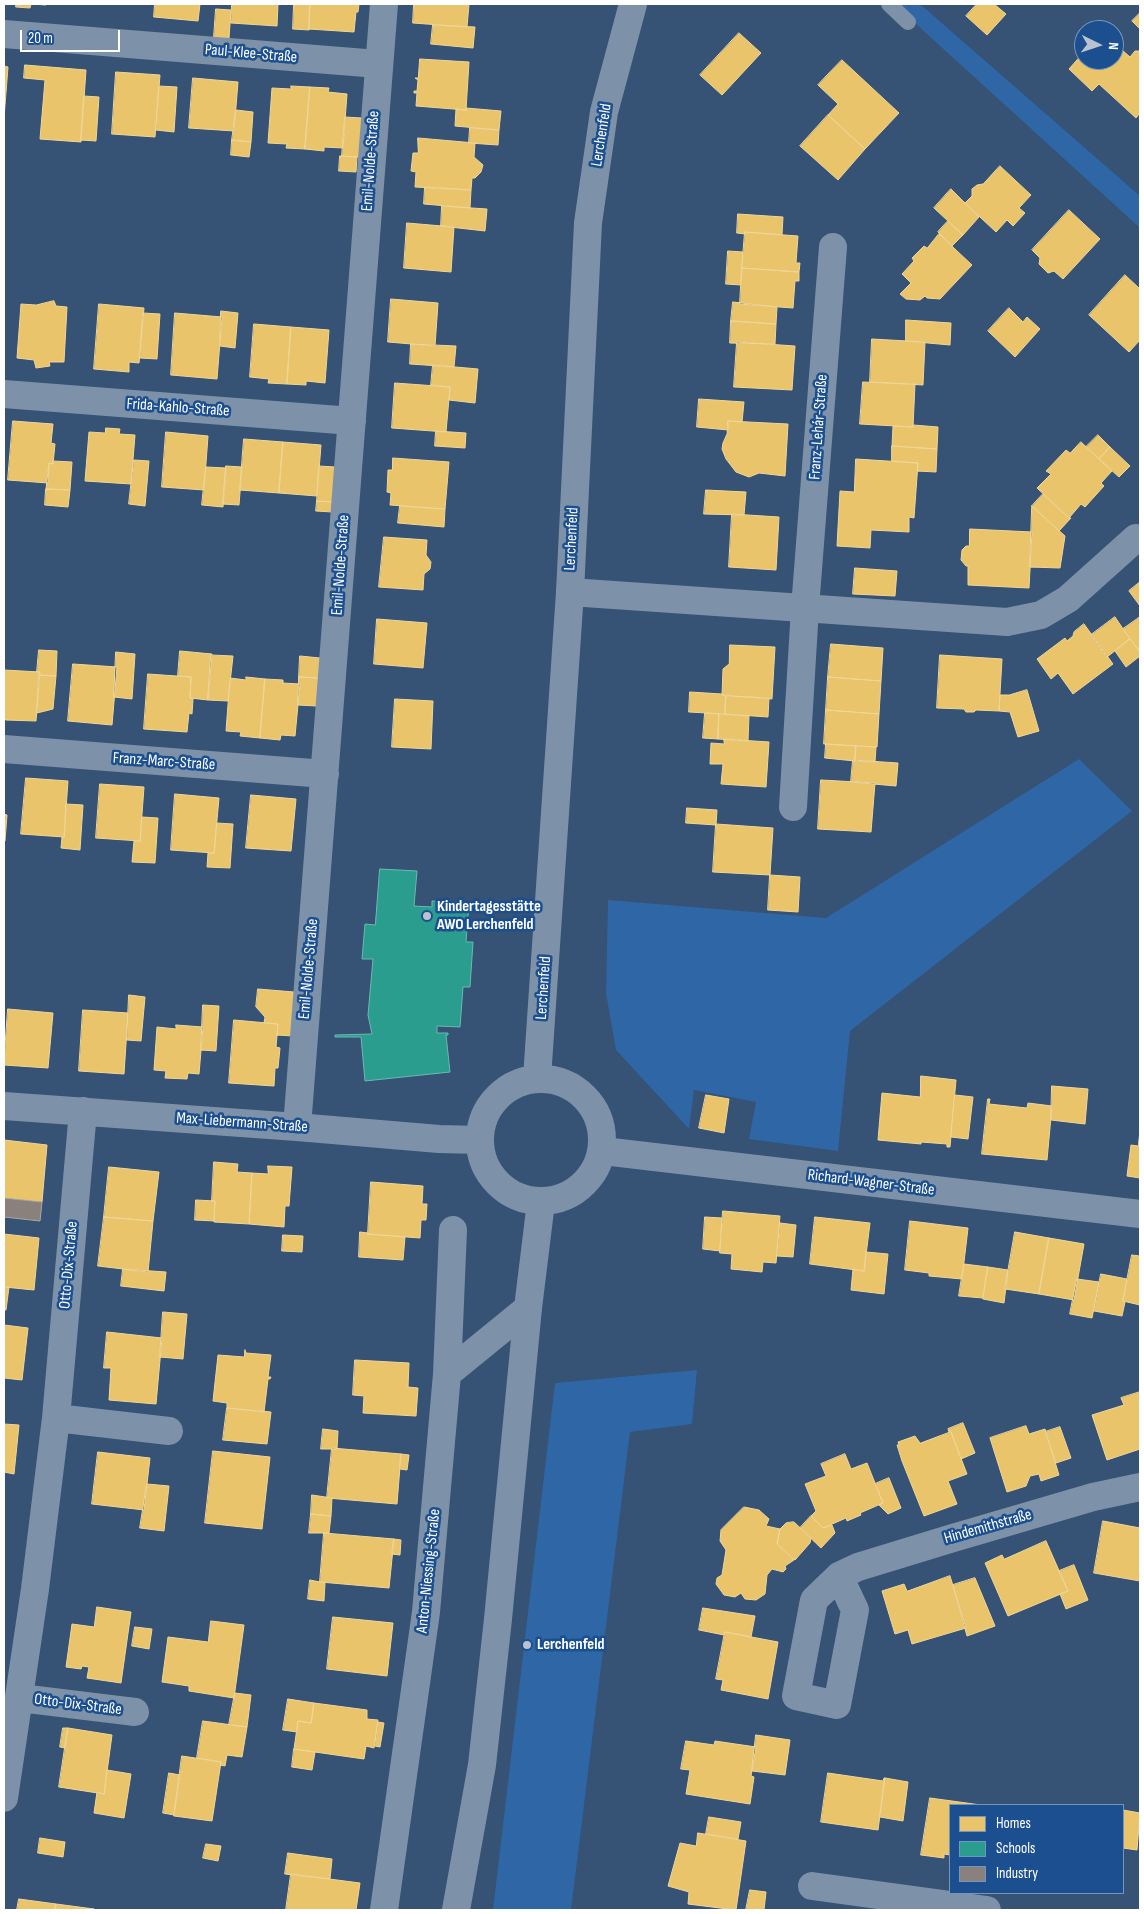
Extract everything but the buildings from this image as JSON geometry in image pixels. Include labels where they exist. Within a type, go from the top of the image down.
[{"type":"street","name":"Emil-Nolde-Straße","points":[[297,1127],[384,4]]},
{"type":"street","name":"Lerchenfeld","points":[[537,1078],[570,592],[588,223],[604,112],[633,4]]},
{"type":"street","name":"Paul-Klee-Straße","points":[[4,34],[378,64]]},
{"type":"street","name":"Franz-Lehár-Straße","points":[[793,807],[833,247]]},
{"type":"street","name":"Frida-Kahlo-Straße","points":[[4,394],[352,421]]},
{"type":"street","points":[[570,592],[1007,622],[1041,615],[1068,598],[1136,538]]},
{"type":"street","name":"Franz-Marc-Straße","points":[[4,750],[325,774]]},
{"type":"street","points":[[537,1078],[560,1081],[579,1091],[594,1108],[602,1129],[602,1151],[595,1172],[581,1188],[562,1199],[541,1202],[522,1199],[504,1190],[491,1176],[483,1159],[480,1140],[484,1117],[496,1098],[515,1084],[537,1078]]},
{"type":"street","name":"Max-Liebermann-Straße","points":[[4,1106],[439,1139],[480,1140]]},
{"type":"street","name":"Otto-Dix-Straße","points":[[4,1798],[20,1698],[56,1418],[83,1111]]},
{"type":"street","name":"Richard-Wagner-Straße","points":[[602,1151],[1140,1214]]},
{"type":"street","points":[[456,1910],[482,1765],[528,1308],[541,1202]]},
{"type":"street","name":"Anton-Niessing-Straße","points":[[384,1910],[426,1612],[447,1374],[453,1230]]},
{"type":"street","points":[[447,1374],[528,1308]]},
{"type":"street","points":[[56,1418],[169,1431]]},
{"type":"street","name":"Hindemithstraße","points":[[839,1576],[858,1567],[953,1538],[1093,1497],[1140,1487]]},
{"type":"street","name":"Otto-Dix-Straße","points":[[20,1698],[135,1712]]},
{"type":"street","points":[[812,1886],[938,1906],[987,1910]]},
{"type":"lane","points":[[889,4],[908,22]]},
{"type":"shaded area","points":[[894,4],[920,4],[1140,196],[1140,228]]},
{"type":"shaded area","points":[[1079,759],[1132,811],[850,1031],[838,1151],[749,1139],[756,1102],[694,1090],[689,1129],[616,1050],[606,993],[608,900],[826,918]]},
{"type":"shaded area","points":[[697,1370],[692,1424],[630,1432],[571,1910],[493,1910],[555,1383]]},
{"type":"place","name":"Kindertagesstätte AWO Lerchenfeld","points":[[427,916]]},
{"type":"place","name":"Lerchenfeld","points":[[527,1645]]}]
